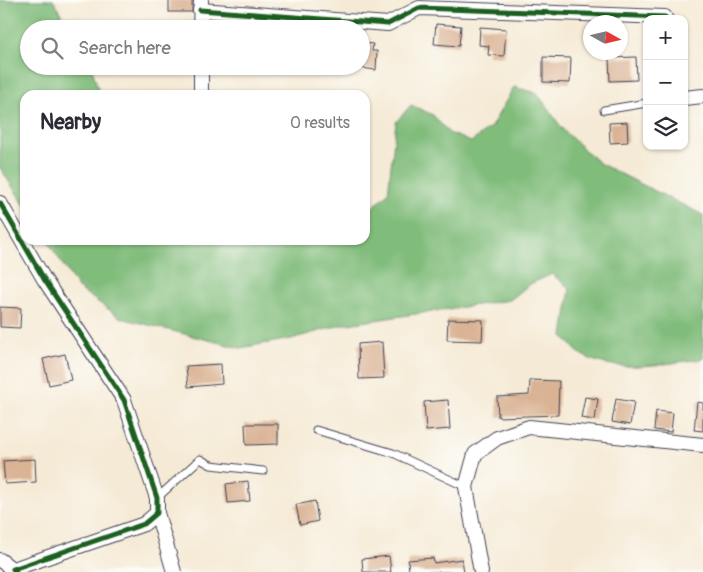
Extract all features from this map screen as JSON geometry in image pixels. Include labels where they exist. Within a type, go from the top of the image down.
[{"type":"street","points":[[200,20],[201,5],[349,20]]},
{"type":"street","points":[[370,22],[388,24],[419,8],[643,16]]},
{"type":"street","points":[[201,75],[202,90]]},
{"type":"street","points":[[688,98],[703,96]]},
{"type":"street","points":[[0,203],[20,238]]},
{"type":"street","points":[[24,245],[44,279],[124,400],[158,498],[157,513],[174,572]]},
{"type":"street","points":[[481,572],[466,487],[475,454],[496,438],[529,427],[703,445]]},
{"type":"street","points":[[0,560],[14,570],[144,524],[157,513]]},
{"type":"lane","points":[[604,110],[643,104]]},
{"type":"lane","points":[[316,430],[393,453],[466,487]]},
{"type":"lane","points":[[158,498],[200,459],[211,465],[263,471]]},
{"type":"green space","points":[[0,0],[53,0],[65,20],[20,20],[20,75],[94,75],[98,90],[20,90],[20,198],[0,168]]},
{"type":"green space","points":[[514,87],[537,93],[564,131],[599,163],[703,215],[703,359],[657,365],[626,366],[610,365],[582,355],[563,336],[570,289],[552,274],[530,284],[510,300],[341,325],[291,339],[240,348],[121,318],[78,288],[50,245],[370,245],[370,209],[388,193],[396,122],[411,105],[433,115],[449,133],[471,142],[491,127]]},
{"type":"building","points":[[169,0],[192,0],[192,12],[169,12]]},
{"type":"building","points":[[436,24],[461,26],[459,46],[434,44]]},
{"type":"building","points":[[480,27],[506,29],[504,56],[488,55],[489,46],[479,45]]},
{"type":"building","points":[[370,44],[373,44],[372,51],[377,51],[376,70],[370,69]]},
{"type":"building","points":[[543,57],[571,58],[570,83],[543,82]]},
{"type":"building","points":[[628,57],[636,57],[637,80],[610,81],[609,60],[628,60]]},
{"type":"building","points":[[627,122],[628,142],[610,143],[609,123]]},
{"type":"building","points":[[0,307],[21,308],[20,328],[0,327]]},
{"type":"building","points":[[448,319],[483,320],[482,341],[447,340]]},
{"type":"building","points":[[382,342],[384,378],[359,379],[358,344]]},
{"type":"building","points":[[65,354],[71,380],[49,385],[43,359]]},
{"type":"building","points":[[221,364],[222,384],[188,387],[186,366]]},
{"type":"building","points":[[530,380],[559,381],[558,415],[498,417],[497,397],[529,395]]},
{"type":"building","points":[[585,397],[598,399],[595,420],[581,418]]},
{"type":"building","points":[[616,399],[634,402],[630,425],[612,422]]},
{"type":"building","points":[[448,400],[450,429],[426,431],[424,402]]},
{"type":"building","points":[[697,402],[703,403],[703,431],[694,430]]},
{"type":"building","points":[[656,411],[673,413],[671,432],[654,430]]},
{"type":"building","points":[[245,424],[278,424],[278,444],[246,445]]},
{"type":"building","points":[[35,459],[36,482],[5,484],[3,461]]},
{"type":"building","points":[[248,481],[250,501],[228,503],[226,484]]},
{"type":"building","points":[[315,501],[318,521],[300,525],[296,505]]},
{"type":"building","points":[[389,556],[391,572],[363,572],[362,559]]},
{"type":"building","points":[[433,558],[434,563],[462,559],[464,572],[409,572],[408,560]]},
{"type":"cycle path","points":[[370,23],[388,24],[419,8],[643,16]]},
{"type":"cycle path","points":[[200,10],[334,20]]},
{"type":"cycle path","points":[[0,203],[20,238]]},
{"type":"cycle path","points":[[16,572],[13,569],[144,524],[157,513],[157,498],[124,400],[44,279],[24,245]]}]
